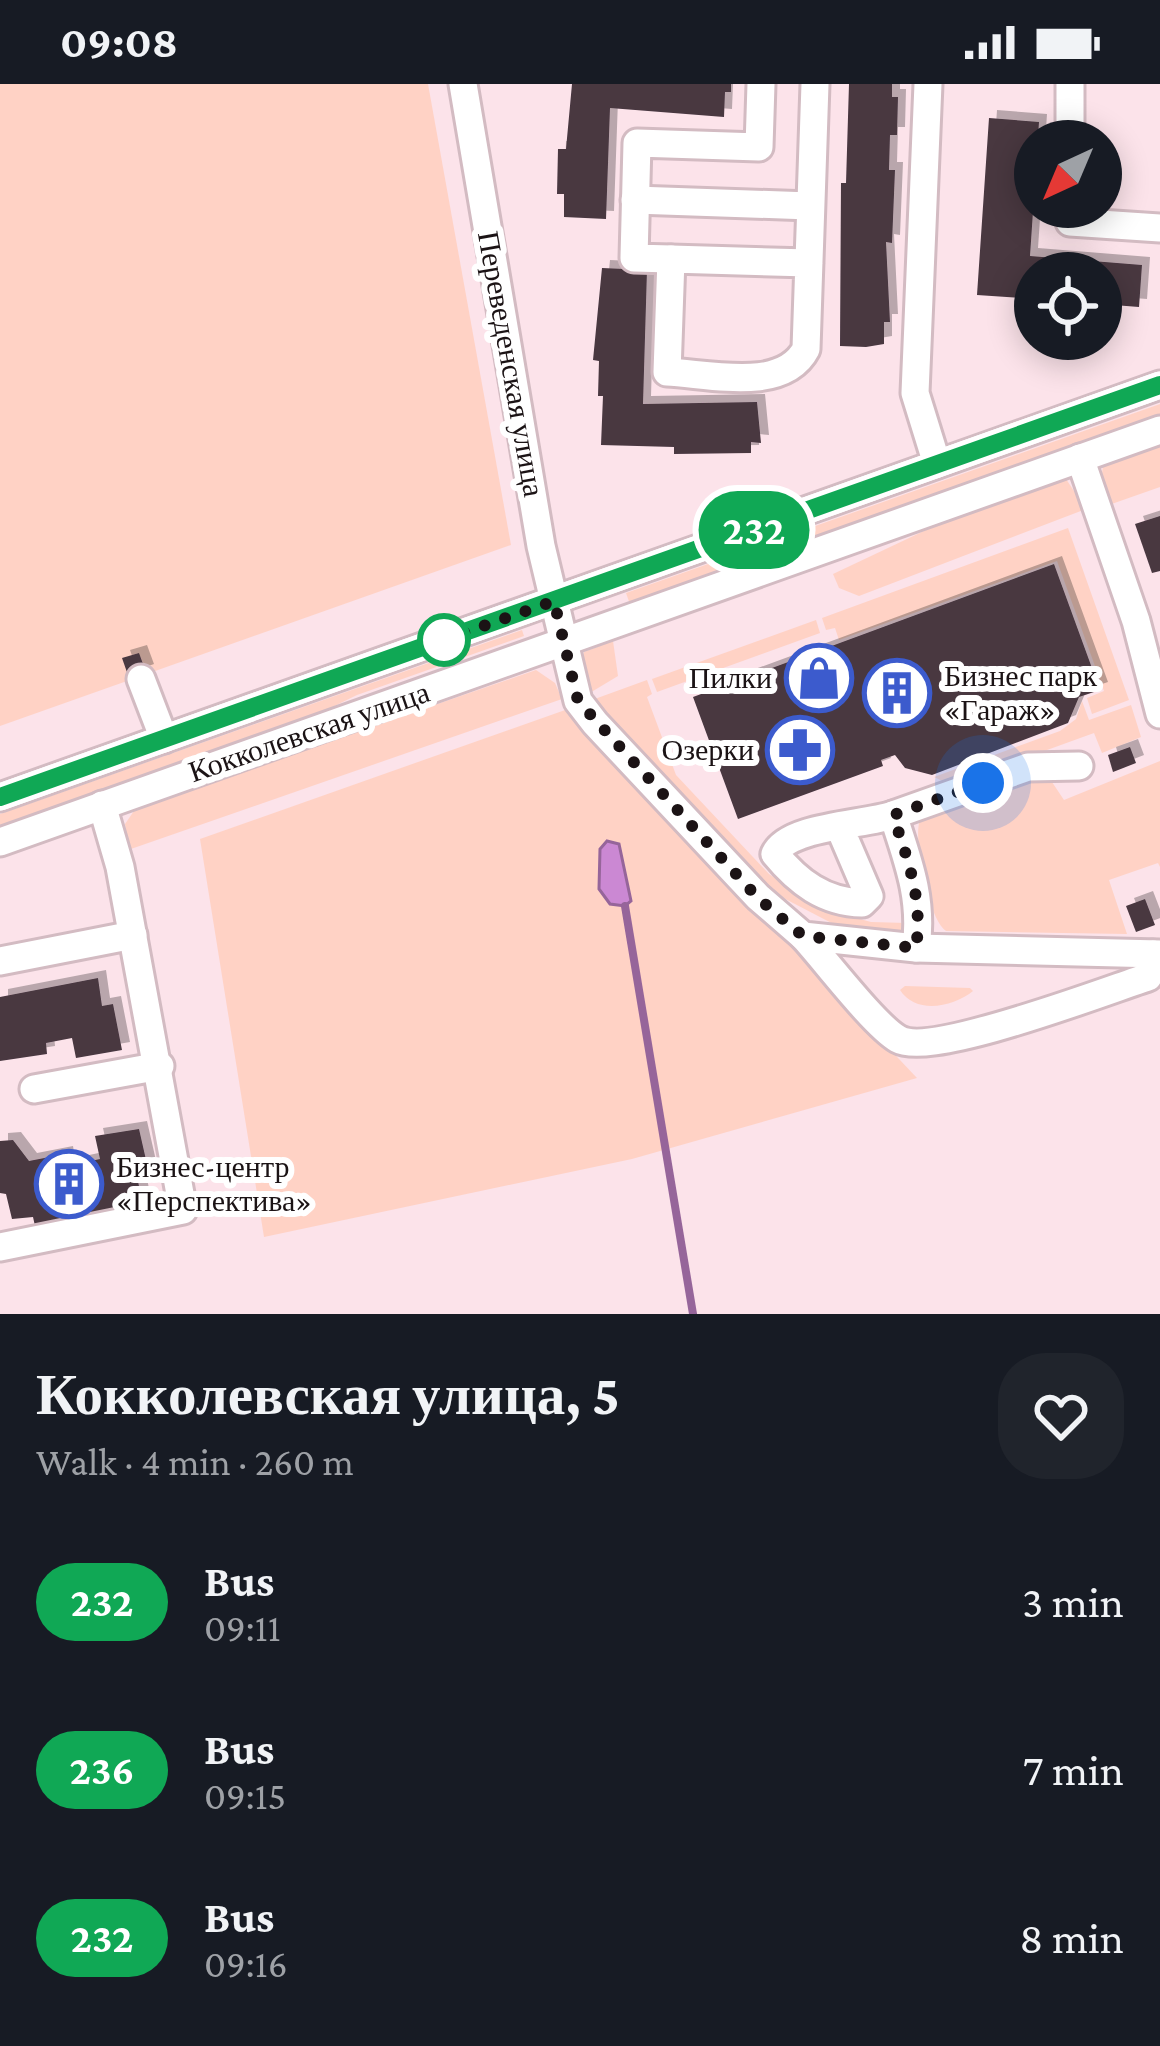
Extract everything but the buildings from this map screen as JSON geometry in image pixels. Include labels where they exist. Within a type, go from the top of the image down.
[{"type":"street","name":"Переведенская улица","points":[[463,84],[562,644],[578,701],[595,723],[898,1039],[922,1044],[991,1028],[1148,977],[1157,954]]},
{"type":"street","points":[[761,84],[759,147],[637,143],[634,258],[809,263]]},
{"type":"street","points":[[670,259],[668,373],[780,376],[798,364],[806,349],[815,84]]},
{"type":"street","points":[[937,464],[915,393],[914,343],[928,84],[955,84]]},
{"type":"street","points":[[1070,84],[1070,120]]},
{"type":"street","points":[[635,200],[811,206]]},
{"type":"street","points":[[1122,225],[1160,228]]},
{"type":"street","name":"Кокколевская улица","points":[[0,797],[1160,385]]},
{"type":"street","name":"Кокколевская улица","points":[[0,842],[1160,430]]},
{"type":"street","points":[[1080,458],[1148,616],[1160,714]]},
{"type":"street","points":[[141,679],[164,739]]},
{"type":"street","points":[[838,826],[893,815],[1028,767],[1079,766]]},
{"type":"street","points":[[0,1247],[183,1210],[160,1066],[102,806]]},
{"type":"street","points":[[893,815],[917,888],[921,912],[916,948]]},
{"type":"street","points":[[0,961],[133,935]]},
{"type":"street","points":[[803,936],[916,948],[1157,954]]},
{"type":"street","points":[[34,1089],[160,1066]]},
{"type":"shaded area","points":[[0,84],[428,84],[511,545],[0,726]]},
{"type":"shaded area","points":[[1160,404],[1160,422],[632,610],[626,593]]},
{"type":"shaded area","points":[[1160,446],[1160,487],[1106,506],[1100,488],[1103,466]]},
{"type":"shaded area","points":[[1066,479],[1086,509],[859,596],[839,588],[833,574],[926,530]]},
{"type":"shaded area","points":[[1068,528],[1129,700],[1092,714],[1087,698],[1104,691],[1057,561],[839,640],[835,628],[826,630],[822,618]]},
{"type":"shaded area","points":[[816,620],[820,633],[657,692],[652,679]]},
{"type":"shaded area","points":[[522,630],[524,636],[357,695],[269,738],[0,831],[0,814]]},
{"type":"shaded area","points":[[613,641],[618,676],[588,694],[578,675],[584,652]]},
{"type":"shaded area","points":[[536,670],[555,683],[562,699],[128,850],[125,824],[136,808]]},
{"type":"shaded area","points":[[647,680],[652,694],[647,697],[676,775],[769,874],[820,908],[871,922],[907,923],[901,933],[843,929],[768,890],[592,700]]},
{"type":"shaded area","points":[[1082,701],[1089,720],[1131,705],[1141,737],[1102,753],[1094,733],[951,785],[934,777],[1060,731],[1076,719]]},
{"type":"shaded area","points":[[568,709],[917,1078],[632,1159],[264,1237],[200,839]]},
{"type":"shaded area","points":[[1160,761],[1160,867],[1158,863],[1109,880],[1127,934],[946,931],[940,924],[920,859],[921,817],[1020,775],[1050,779],[1064,800]]},
{"type":"shaded area","points":[[607,841],[619,844],[631,901],[625,906],[610,904],[599,889],[600,849]]},
{"type":"shaded area","points":[[905,986],[973,991],[955,1001],[925,1006],[907,998],[900,990]]},
{"type":"waterway","points":[[625,906],[693,1314]]},
{"type":"bus line","name":"232","points":[[0,797],[1160,385]]},
{"type":"place","name":"Пилки","points":[[819,678]]},
{"type":"place","name":"Бизнес парк «Гараж»","points":[[897,693]]},
{"type":"place","name":"Озерки","points":[[800,750]]},
{"type":"place","name":"Бизнес-центр «Перспектива»","points":[[69,1184]]},
{"type":"route","points":[[444,640],[554,601],[578,701],[758,898],[803,936],[916,948],[921,912],[917,888],[893,815],[983,783]]}]
